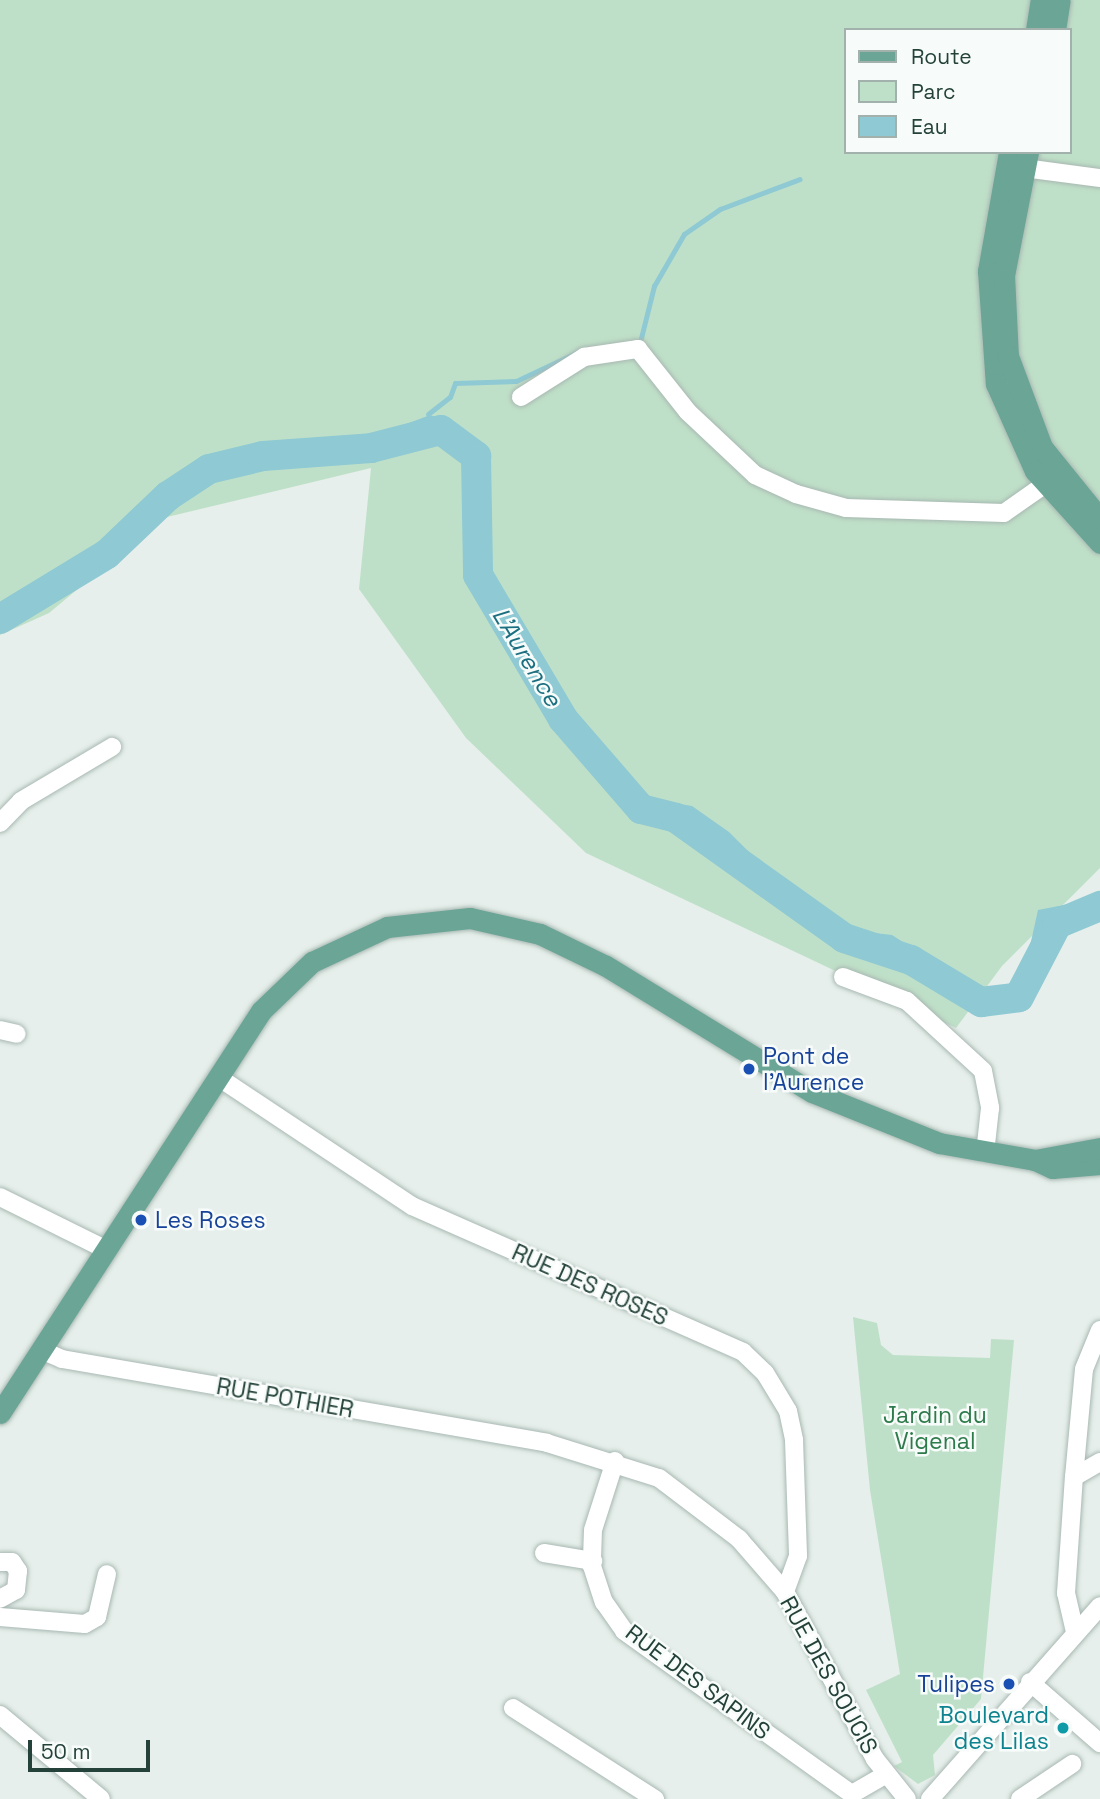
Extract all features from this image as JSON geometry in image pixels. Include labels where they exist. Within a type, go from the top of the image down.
[{"type":"main road","points":[[1036,28],[1041,0]]},
{"type":"main road","points":[[1055,28],[1060,0]]},
{"type":"main road","points":[[1009,154],[988,271],[990,350],[1015,435],[1044,485],[1100,543]]},
{"type":"main road","points":[[1023,158],[1004,275],[1008,356],[1042,447],[1100,519]]},
{"type":"main road","points":[[0,1413],[261,1011],[312,962],[387,927],[470,918],[573,947],[845,1108],[939,1143],[1035,1160],[1052,1168],[1100,1164]]},
{"type":"main road","points":[[1035,1160],[1100,1147]]},
{"type":"street","points":[[1023,158],[1100,178]]},
{"type":"street","points":[[521,397],[584,357],[638,348],[688,412],[736,457],[796,494],[846,508],[1004,513],[1044,485],[1056,485],[1100,531]]},
{"type":"street","points":[[0,823],[21,801],[112,747]]},
{"type":"street","points":[[844,977],[907,1001],[983,1071],[990,1108],[985,1153]]},
{"type":"street","name":"RUE DES ROSES","points":[[218,1077],[412,1206],[743,1352],[765,1373],[788,1411],[794,1440],[798,1556],[785,1592]]},
{"type":"street","points":[[0,1197],[107,1250]]},
{"type":"street","points":[[1075,1632],[1066,1593],[1074,1477],[1084,1369],[1100,1330]]},
{"type":"street","name":"RUE POTHIER","points":[[41,1350],[62,1359],[531,1441]]},
{"type":"street","name":"RUE DES SOUCIS","points":[[531,1441],[615,1461],[688,1494],[739,1539],[785,1592],[885,1775],[907,1799]]},
{"type":"street","name":"RUE DES SAPINS","points":[[615,1461],[593,1530],[593,1561],[604,1602],[651,1652],[852,1794],[885,1775]]},
{"type":"street","points":[[1074,1477],[1100,1462]]},
{"type":"street","points":[[544,1553],[593,1561]]},
{"type":"street","points":[[0,1562],[12,1562],[18,1571],[16,1590],[0,1599]]},
{"type":"street","points":[[0,1617],[85,1624],[97,1617],[107,1574]]},
{"type":"street","points":[[930,1799],[1030,1682],[1100,1606]]},
{"type":"street","points":[[1030,1682],[1100,1744]]},
{"type":"street","points":[[513,1707],[654,1799]]},
{"type":"street","points":[[0,1715],[101,1799]]},
{"type":"street","points":[[1020,1799],[1072,1764]]},
{"type":"green space","points":[[0,0],[1100,0],[1100,868],[1002,966],[956,1028],[586,853],[466,738],[359,589],[371,468],[163,518],[49,613],[0,635]]},
{"type":"green space","name":"Jardin du Vigenal","points":[[853,1317],[877,1323],[881,1345],[893,1355],[990,1358],[991,1339],[1014,1340],[981,1699],[933,1755],[935,1775],[918,1784],[894,1766],[902,1762],[866,1690],[900,1674],[870,1490]]},
{"type":"water","points":[[430,415],[454,424],[487,454],[490,580],[555,694],[638,797],[692,806],[729,832],[784,887],[857,931],[892,935],[984,995],[1001,995],[1022,982],[1038,910],[1100,898],[1100,906],[1057,924],[1028,988],[1006,1003],[981,1002],[910,960],[844,938],[677,818],[641,809],[563,719],[478,575],[480,477],[476,456],[454,437],[426,429],[331,455],[263,456],[196,467],[266,447],[354,444]]},
{"type":"waterway","points":[[641,338],[654,286],[684,234],[720,209],[800,179]]},
{"type":"waterway","points":[[428,414],[450,397],[455,383],[516,381],[580,351]]},
{"type":"waterway","name":"L'Aurence","points":[[0,619],[107,554],[168,496],[209,469],[263,456],[371,448],[441,430],[476,456],[478,575],[563,719],[641,809],[676,818],[844,938],[911,960],[981,1002],[1019,997],[1057,924],[1100,906]]},
{"type":"place","name":"Pont de l'Aurence","points":[[749,1069]]},
{"type":"place","name":"Les Roses","points":[[141,1220]]},
{"type":"place","name":"Tulipes","points":[[1009,1684]]},
{"type":"place","name":"Boulevard des Lilas","points":[[1063,1728]]}]
